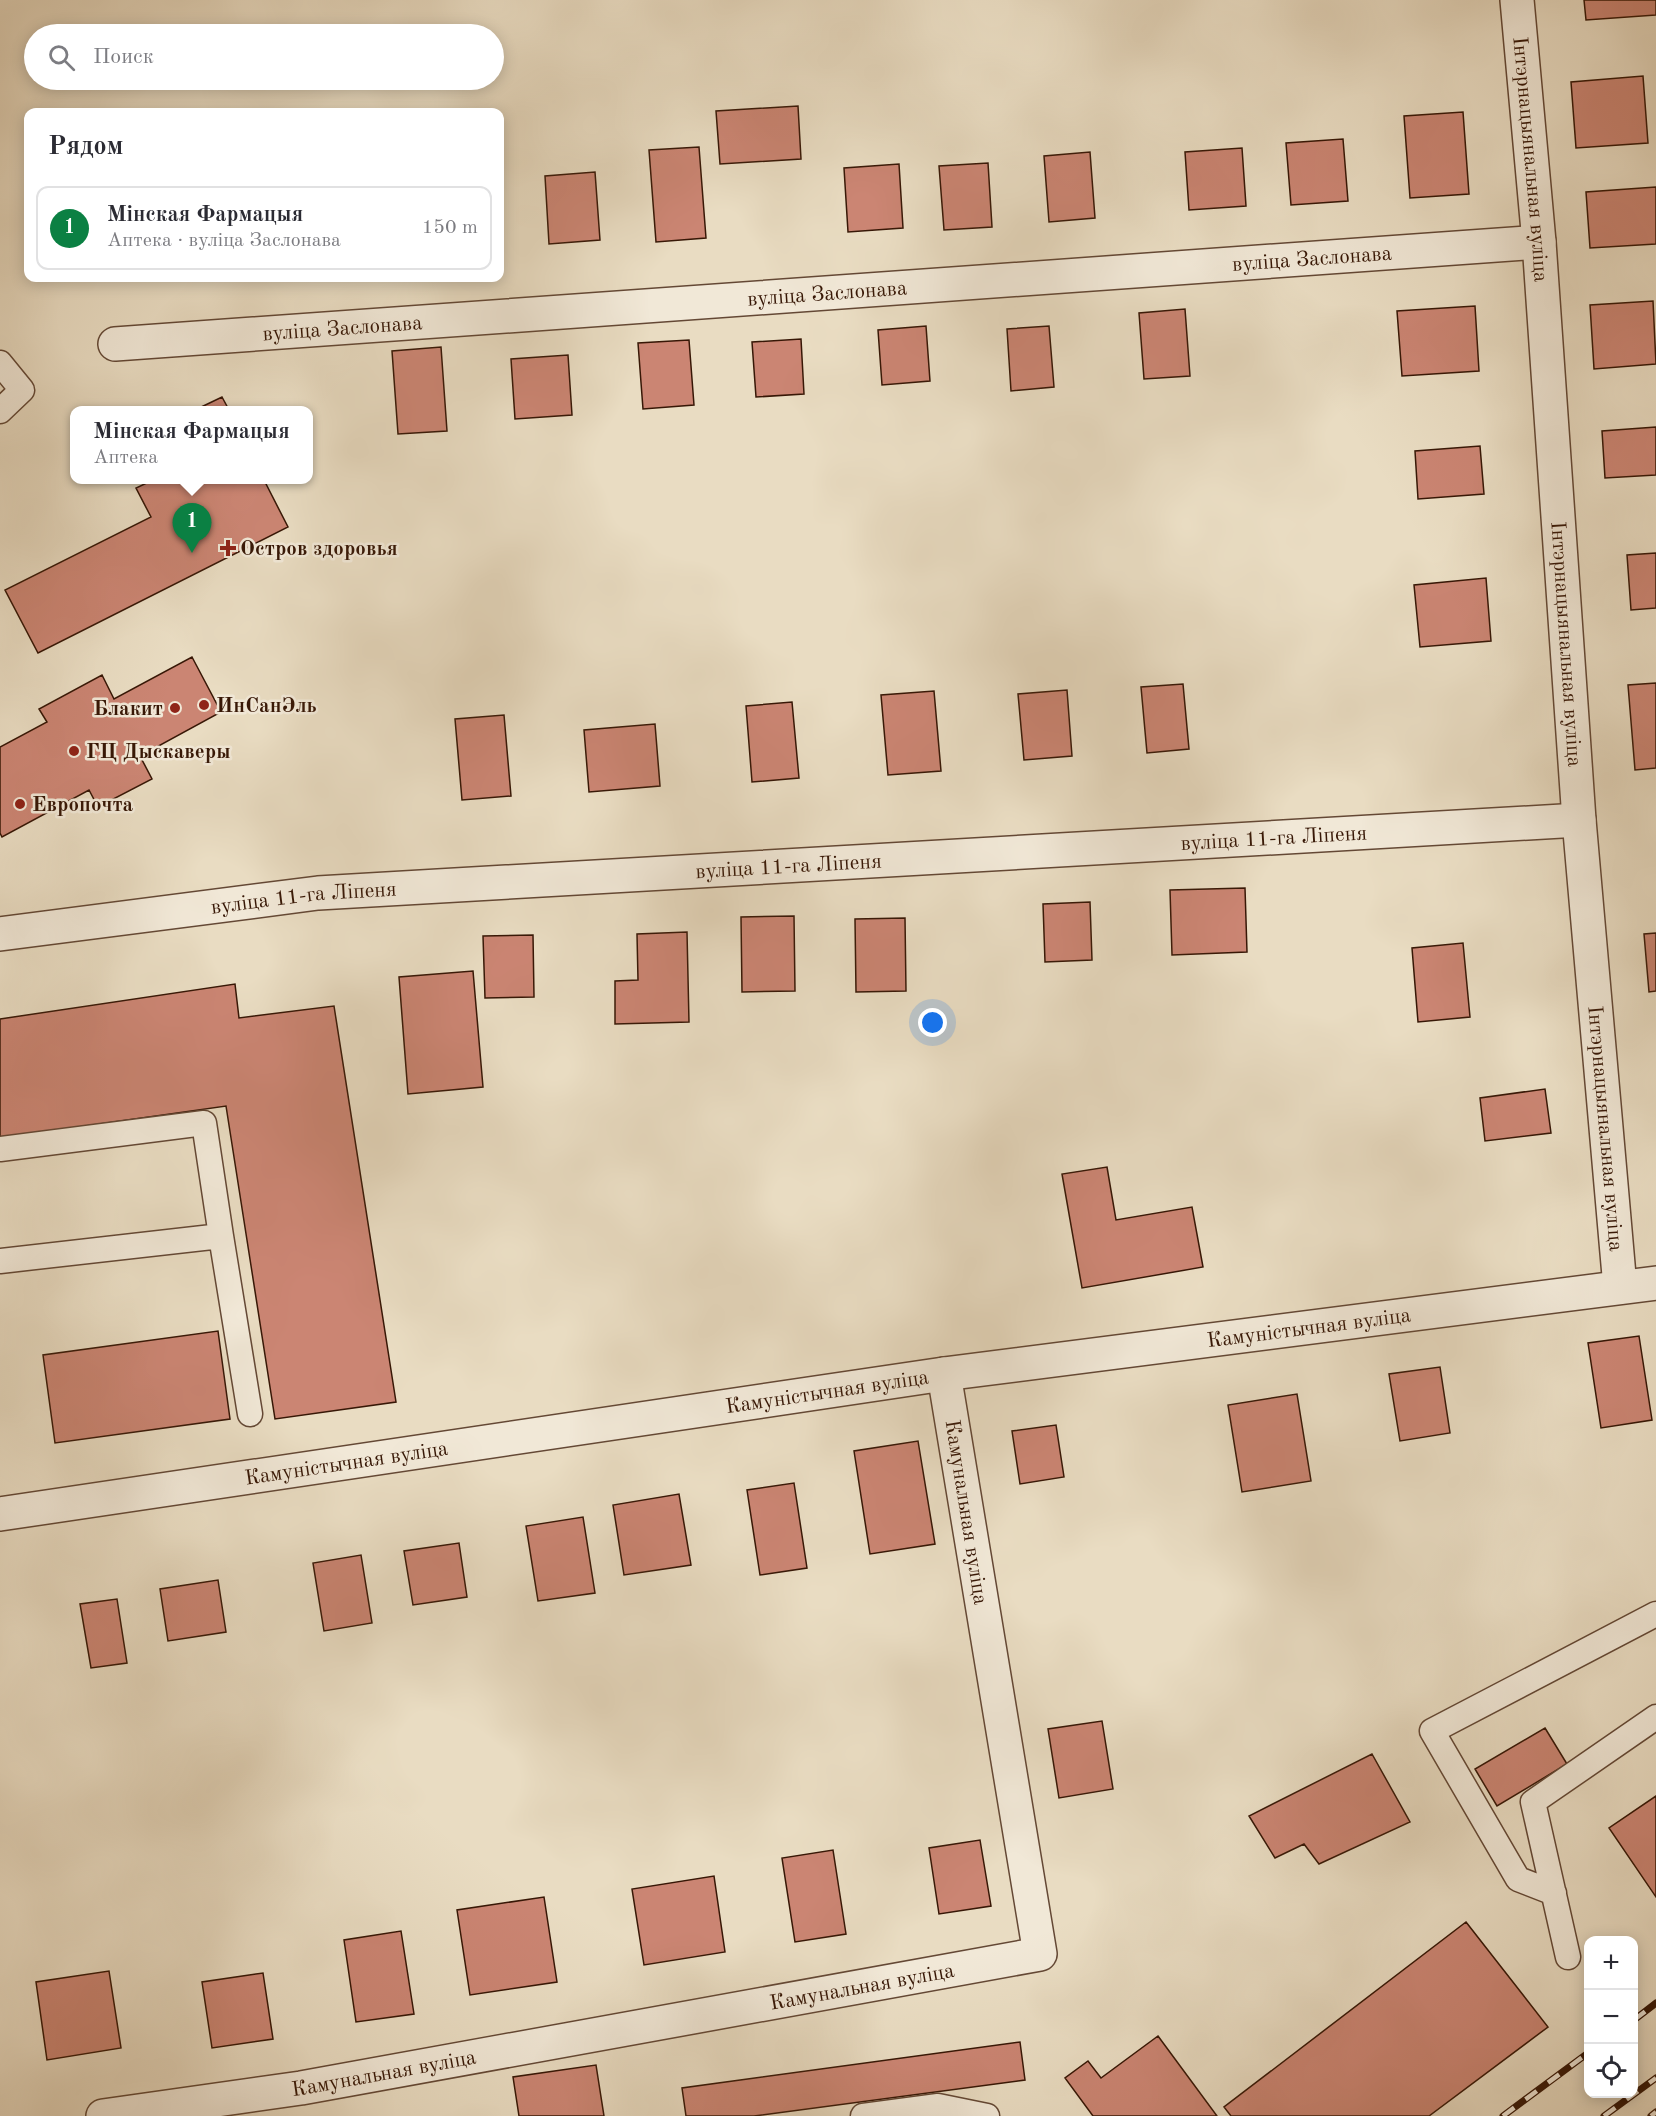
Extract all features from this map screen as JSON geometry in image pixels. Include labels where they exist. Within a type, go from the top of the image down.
[{"type":"street","name":"Інтэрнацыянальная вуліца","points":[[1517,0],[1539,242],[1579,820],[1620,1287]]},
{"type":"street","name":"вуліца Заслонава","points":[[115,344],[1539,242]]},
{"type":"street","name":"вуліца 11-га Ліпеня","points":[[0,934],[318,893],[1579,820]]},
{"type":"street","name":"Камуністычная вуліца","points":[[0,1514],[945,1374],[1656,1283]]},
{"type":"street","name":"Камунальная вуліца","points":[[103,2116],[301,2088],[1040,1954],[945,1374]]},
{"type":"lane","points":[[0,363],[22,390],[0,411]]},
{"type":"lane","points":[[0,1149],[204,1123],[250,1414]]},
{"type":"lane","points":[[0,1261],[221,1236]]},
{"type":"lane","points":[[1554,1893],[1518,1879],[1432,1731],[1656,1614]]},
{"type":"lane","points":[[1568,1957],[1533,1802],[1656,1717]]},
{"type":"lane","points":[[863,2116],[938,2106],[987,2116]]},
{"type":"building","points":[[1584,0],[1656,0],[1656,15],[1586,20]]},
{"type":"building","points":[[1643,76],[1648,143],[1576,148],[1571,82]]},
{"type":"building","points":[[798,106],[801,159],[720,164],[716,111]]},
{"type":"building","points":[[1463,112],[1469,194],[1410,198],[1404,116]]},
{"type":"building","points":[[1343,139],[1348,201],[1291,205],[1286,143]]},
{"type":"building","points":[[699,147],[706,238],[656,242],[649,150]]},
{"type":"building","points":[[1242,148],[1246,206],[1189,210],[1185,152]]},
{"type":"building","points":[[1090,152],[1095,218],[1049,222],[1044,156]]},
{"type":"building","points":[[988,163],[992,227],[944,230],[939,166]]},
{"type":"building","points":[[899,164],[903,228],[848,232],[844,168]]},
{"type":"building","points":[[595,172],[600,240],[549,244],[545,176]]},
{"type":"building","points":[[1656,187],[1656,244],[1590,248],[1586,192]]},
{"type":"building","points":[[1653,301],[1656,364],[1594,369],[1590,305]]},
{"type":"building","points":[[1475,306],[1479,371],[1402,376],[1397,311]]},
{"type":"building","points":[[1185,309],[1190,376],[1144,379],[1139,313]]},
{"type":"building","points":[[926,326],[930,381],[882,385],[878,330]]},
{"type":"building","points":[[1049,326],[1054,387],[1011,391],[1007,329]]},
{"type":"building","points":[[801,339],[804,394],[756,397],[752,342]]},
{"type":"building","points":[[689,340],[694,405],[643,409],[638,343]]},
{"type":"building","points":[[441,347],[447,431],[398,434],[392,351]]},
{"type":"building","points":[[568,355],[572,415],[515,419],[511,359]]},
{"type":"building","points":[[222,397],[227,406],[203,406]]},
{"type":"building","points":[[1656,427],[1656,475],[1605,478],[1602,431]]},
{"type":"building","points":[[1480,446],[1484,494],[1418,499],[1415,451]]},
{"type":"building","points":[[144,484],[266,484],[288,527],[38,653],[5,590],[151,517],[136,488]]},
{"type":"building","points":[[1656,553],[1656,608],[1631,610],[1627,555]]},
{"type":"building","points":[[1486,578],[1491,641],[1420,647],[1414,585]]},
{"type":"building","name":"ГЦ Дыскаверы","points":[[192,657],[221,712],[140,756],[152,779],[98,807],[89,790],[2,837],[0,833],[0,747],[47,722],[39,709],[102,675],[114,699]]},
{"type":"building","points":[[1656,683],[1656,768],[1635,770],[1628,685]]},
{"type":"building","points":[[1183,684],[1189,749],[1147,753],[1141,687]]},
{"type":"building","points":[[1067,690],[1072,756],[1024,760],[1018,694]]},
{"type":"building","points":[[934,691],[941,771],[888,775],[881,695]]},
{"type":"building","points":[[792,702],[799,778],[752,782],[746,706]]},
{"type":"building","points":[[504,715],[511,796],[462,800],[455,719]]},
{"type":"building","points":[[655,724],[660,786],[589,792],[584,730]]},
{"type":"building","points":[[1245,888],[1247,952],[1172,955],[1170,890]]},
{"type":"building","points":[[1090,902],[1092,960],[1045,962],[1043,904]]},
{"type":"building","points":[[794,916],[795,991],[742,992],[741,917]]},
{"type":"building","points":[[905,918],[906,991],[856,992],[855,919]]},
{"type":"building","points":[[687,932],[689,1022],[615,1024],[615,981],[638,980],[637,934]]},
{"type":"building","points":[[1656,933],[1656,991],[1649,992],[1644,934]]},
{"type":"building","points":[[533,935],[534,997],[485,998],[483,936]]},
{"type":"building","points":[[1463,943],[1470,1017],[1418,1022],[1412,948]]},
{"type":"building","points":[[473,971],[483,1087],[408,1094],[399,977]]},
{"type":"building","points":[[235,984],[239,1018],[334,1006],[396,1402],[275,1419],[226,1106],[0,1138],[0,1019]]},
{"type":"building","points":[[1545,1089],[1551,1133],[1485,1141],[1480,1098]]},
{"type":"building","points":[[1107,1167],[1116,1220],[1192,1207],[1203,1267],[1082,1288],[1062,1174]]},
{"type":"building","points":[[218,1331],[230,1419],[55,1443],[43,1355]]},
{"type":"building","points":[[1639,1336],[1652,1420],[1601,1428],[1588,1343]]},
{"type":"building","points":[[1440,1367],[1450,1433],[1400,1441],[1389,1374]]},
{"type":"building","points":[[1297,1394],[1311,1481],[1242,1492],[1228,1405]]},
{"type":"building","points":[[1056,1425],[1064,1477],[1020,1484],[1012,1431]]},
{"type":"building","points":[[918,1441],[935,1544],[870,1554],[854,1451]]},
{"type":"building","points":[[794,1483],[807,1568],[760,1575],[747,1490]]},
{"type":"building","points":[[679,1494],[691,1565],[624,1575],[613,1505]]},
{"type":"building","points":[[583,1517],[595,1593],[538,1601],[526,1526]]},
{"type":"building","points":[[459,1543],[467,1597],[413,1605],[404,1551]]},
{"type":"building","points":[[361,1555],[372,1623],[324,1631],[313,1563]]},
{"type":"building","points":[[218,1580],[226,1632],[168,1641],[160,1589]]},
{"type":"building","points":[[117,1599],[127,1663],[91,1668],[80,1604]]},
{"type":"building","points":[[1102,1721],[1113,1789],[1059,1798],[1048,1729]]},
{"type":"building","points":[[1545,1728],[1567,1764],[1497,1806],[1475,1769]]},
{"type":"building","points":[[1372,1754],[1410,1822],[1319,1864],[1304,1844],[1275,1858],[1249,1816]]},
{"type":"building","points":[[1656,1796],[1656,1897],[1609,1828]]},
{"type":"building","points":[[980,1840],[991,1906],[939,1914],[929,1848]]},
{"type":"building","points":[[833,1850],[846,1934],[795,1942],[782,1858]]},
{"type":"building","points":[[714,1876],[725,1952],[644,1965],[632,1889]]},
{"type":"building","points":[[544,1897],[557,1982],[470,1995],[457,1910]]},
{"type":"building","points":[[1466,1922],[1548,2027],[1429,2116],[1231,2116],[1224,2107]]},
{"type":"building","points":[[401,1931],[414,2014],[356,2022],[344,1940]]},
{"type":"building","points":[[109,1971],[121,2048],[47,2060],[36,1982]]},
{"type":"building","points":[[263,1973],[273,2039],[212,2048],[202,1982]]},
{"type":"building","points":[[1158,2036],[1217,2116],[1093,2116],[1065,2078],[1088,2061],[1101,2078]]},
{"type":"building","points":[[1020,2042],[1025,2080],[754,2116],[686,2116],[682,2088]]},
{"type":"building","points":[[596,2065],[604,2116],[519,2116],[513,2077]]},
{"type":"railway","points":[[1638,2017],[1656,2003]]},
{"type":"railway","points":[[1503,2116],[1584,2056]]},
{"type":"railway","points":[[1604,2116],[1656,2078]]},
{"type":"railway","points":[[1651,2116],[1656,2112]]},
{"type":"place","name":"Остров здоровья","points":[[228,548]]},
{"type":"place","name":"Мінская Фармацыя","points":[[192,553]]},
{"type":"place","name":"ИнСанЭль","points":[[204,705]]},
{"type":"place","name":"Блакит","points":[[175,708]]},
{"type":"place","name":"ГЦ Дыскаверы","points":[[74,751]]},
{"type":"place","name":"Европочта","points":[[20,804]]}]
